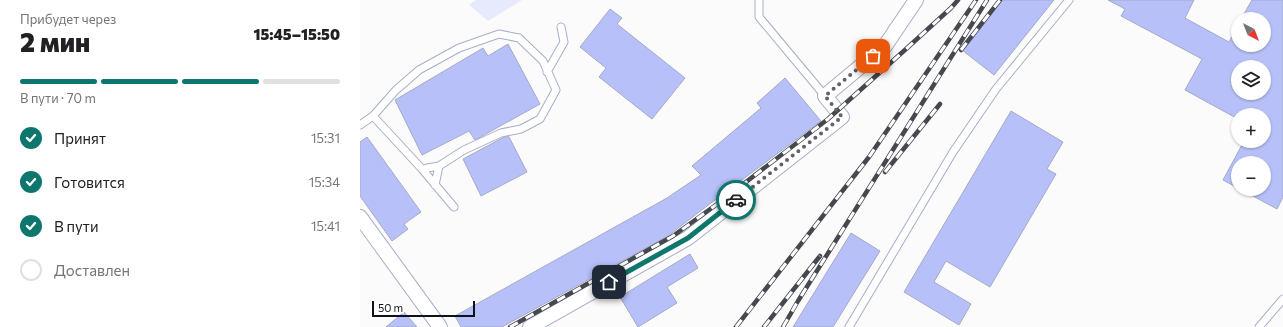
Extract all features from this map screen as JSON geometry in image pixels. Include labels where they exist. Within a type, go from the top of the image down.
[{"type":"street","points":[[530,327],[688,238],[842,117],[825,96],[885,46],[916,0]]},
{"type":"street","points":[[360,217],[440,327]]},
{"type":"lane","points":[[759,0],[759,17],[825,96]]},
{"type":"lane","points":[[849,327],[953,152],[996,89],[1069,0]]},
{"type":"lane","points":[[547,72],[564,42],[560,27]]},
{"type":"lane","points":[[360,125],[373,116],[396,90],[419,70],[459,48],[499,34],[520,38],[543,61],[556,90],[540,119],[521,129],[501,133],[464,150],[439,166],[422,168]]},
{"type":"lane","points":[[373,116],[422,168],[454,207]]},
{"type":"lane","points":[[435,185],[439,166]]},
{"type":"lane","points":[[1259,327],[1283,299]]},
{"type":"shaded area","points":[[476,0],[522,0],[488,21],[469,5]]},
{"type":"building","points":[[1002,0],[1054,0],[994,75],[962,50]]},
{"type":"building","points":[[1108,0],[1194,0],[1185,18],[1229,42],[1231,38],[1231,52],[1271,52],[1271,12],[1245,12],[1252,0],[1283,0],[1283,197],[1277,209],[1253,196],[1271,196],[1271,156],[1236,156],[1240,148],[1271,148],[1271,108],[1231,108],[1231,115],[1185,90],[1202,59],[1121,16],[1125,9]]},
{"type":"building","points":[[610,9],[622,18],[617,24],[685,78],[652,119],[599,77],[606,68],[580,47]]},
{"type":"building","points":[[508,44],[540,104],[475,140],[469,131],[422,155],[395,100],[483,48],[488,56]]},
{"type":"building","points":[[785,78],[821,121],[668,236],[502,327],[461,327],[455,316],[667,198],[701,175],[692,166],[761,108],[757,103]]},
{"type":"building","points":[[1011,111],[1063,142],[1047,169],[1056,174],[990,287],[946,261],[934,282],[971,304],[959,325],[904,292]]},
{"type":"building","points":[[508,135],[527,172],[481,196],[463,159]]},
{"type":"building","points":[[367,137],[421,212],[404,224],[408,229],[392,241],[360,196],[360,142]]},
{"type":"building","points":[[1231,165],[1231,184],[1223,180]]},
{"type":"building","points":[[851,233],[880,251],[833,327],[793,327]]},
{"type":"building","points":[[690,254],[698,268],[667,287],[677,303],[638,327],[620,297]]},
{"type":"building","points":[[404,312],[417,327],[386,327]]},
{"type":"railway","points":[[510,327],[673,236],[720,202],[828,119],[958,0]]},
{"type":"railway","points":[[736,327],[869,157],[976,0]]},
{"type":"railway","points":[[783,327],[987,0]]},
{"type":"railway","points":[[961,50],[1000,0]]},
{"type":"railway","points":[[885,172],[940,104]]},
{"type":"railway","points":[[764,327],[820,256]]},
{"type":"way so far","points":[[736,200],[842,117],[825,96],[873,56]]},
{"type":"route","points":[[609,282],[688,238],[736,200]]}]
